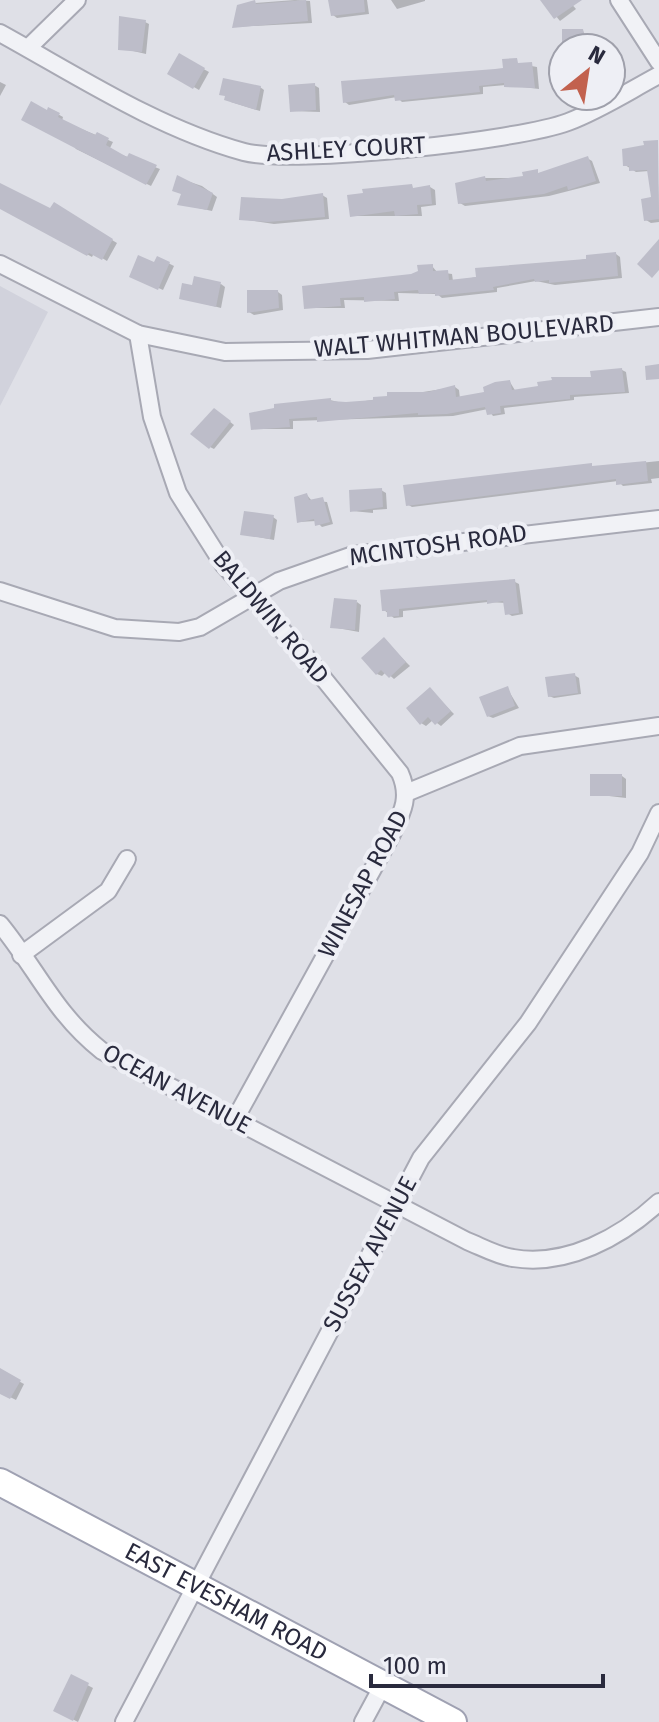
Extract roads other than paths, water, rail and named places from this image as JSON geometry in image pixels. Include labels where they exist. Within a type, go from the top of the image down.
[{"type":"main road","name":"EAST EVESHAM ROAD","points":[[2,1488],[196,1584],[453,1722]]},
{"type":"street","points":[[28,48],[77,0]]},
{"type":"street","points":[[619,0],[659,62]]},
{"type":"street","name":"ASHLEY COURT","points":[[0,33],[166,123],[249,153],[292,157],[452,142],[546,129],[591,112],[659,75]]},
{"type":"street","name":"WALT WHITMAN BOULEVARD","points":[[0,264],[138,334],[225,352],[367,350],[659,317]]},
{"type":"street","name":"BALDWIN ROAD","points":[[138,334],[152,417],[178,493],[223,564],[400,773],[406,793]]},
{"type":"street","name":"MCINTOSH ROAD","points":[[0,591],[115,628],[150,632],[200,627],[315,566],[353,555],[659,519]]},
{"type":"street","name":"WINESAP ROAD","points":[[234,1121],[391,836],[406,806],[406,793],[520,746],[659,726]]},
{"type":"street","name":"SUSSEX AVENUE","points":[[124,1722],[397,1204],[437,1135],[528,1023],[640,853],[659,813]]},
{"type":"street","points":[[21,955],[108,891],[127,859]]},
{"type":"street","name":"OCEAN AVENUE","points":[[0,924],[40,986],[78,1032],[102,1051],[467,1241],[509,1258],[534,1261],[601,1244],[635,1224],[659,1202]]},
{"type":"street","points":[[363,1722],[383,1685]]}]
